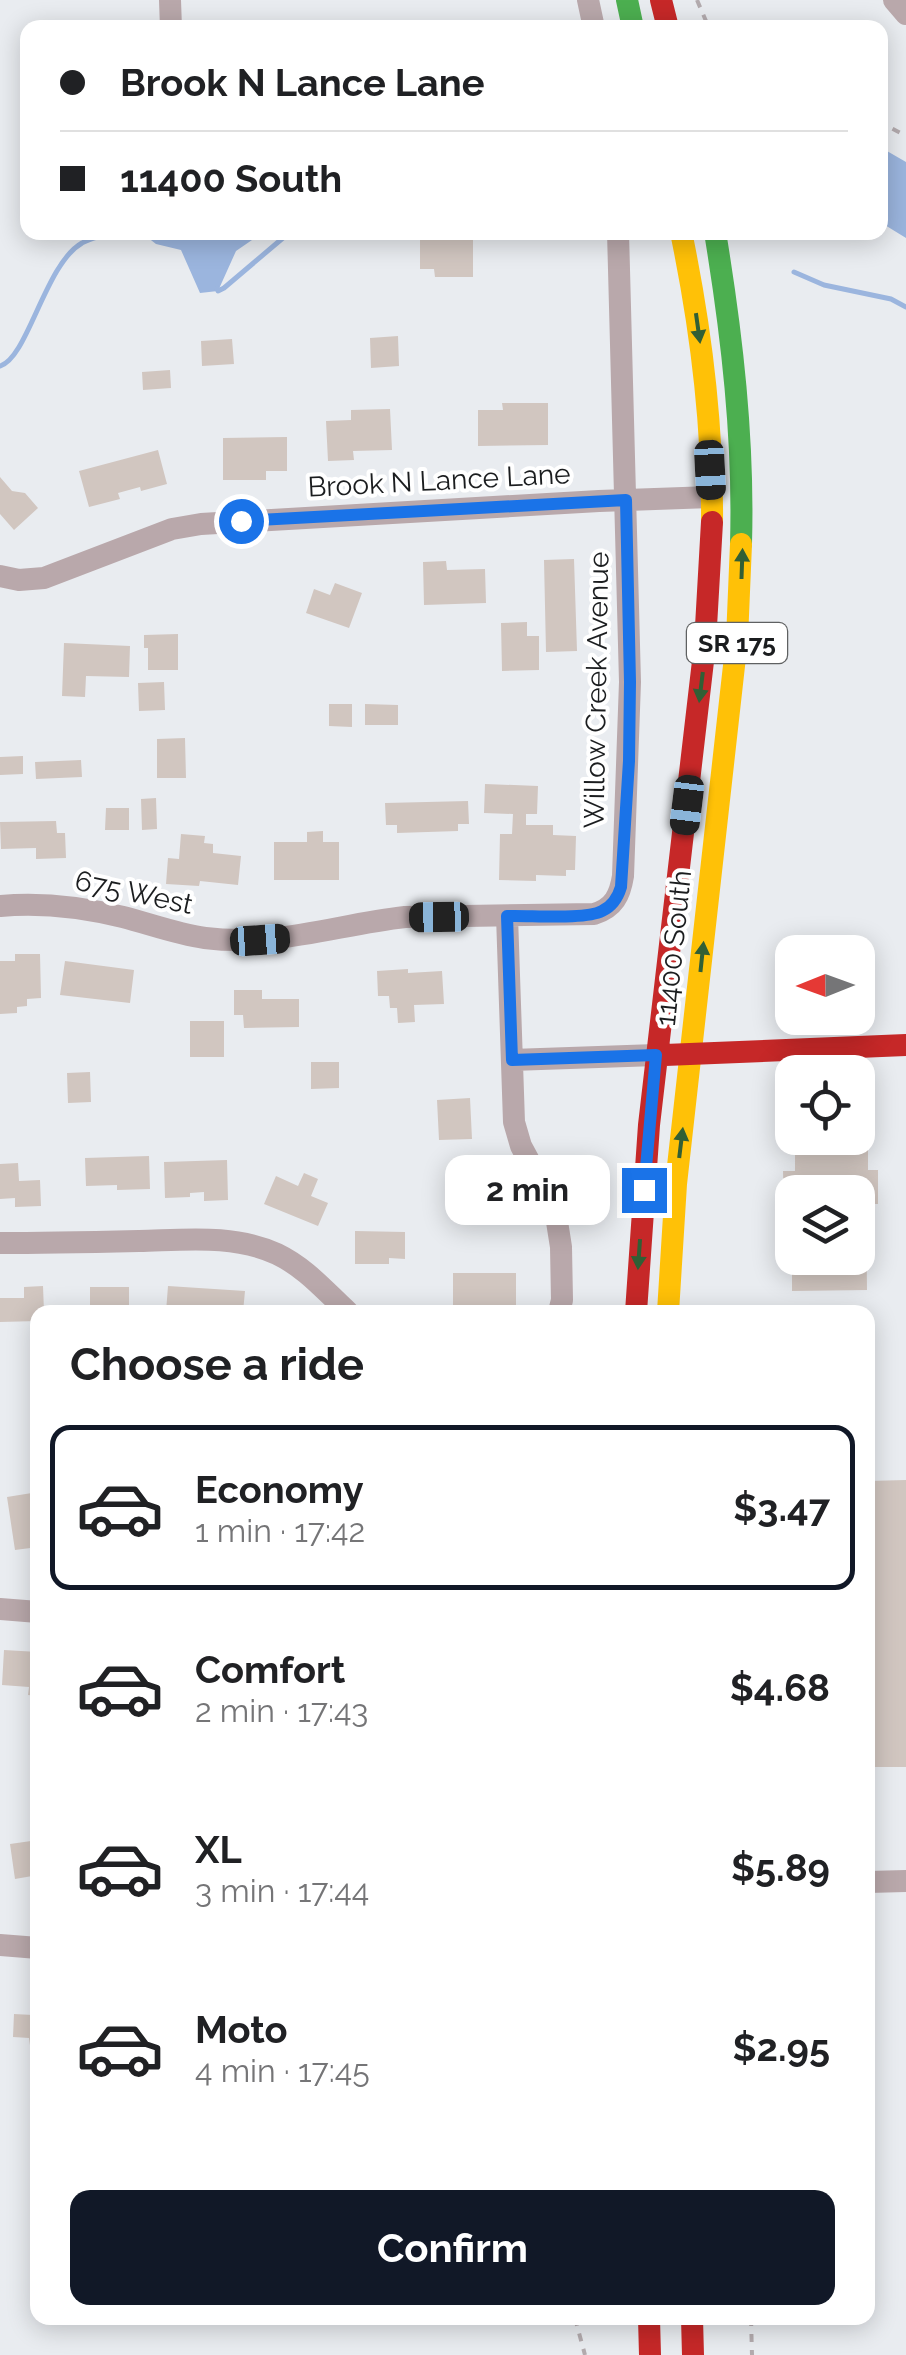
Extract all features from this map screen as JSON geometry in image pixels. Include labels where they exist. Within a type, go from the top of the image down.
[{"type":"main road","name":"11400 South","points":[[636,1305],[656,1055],[704,664],[710,584],[708,415],[699,330],[682,240]]},
{"type":"main road","name":"11400 South","points":[[668,1305],[676,1184],[738,638],[742,568],[740,428],[728,304],[716,240]]},
{"type":"main road","points":[[656,1055],[906,1046]]},
{"type":"main road","points":[[649,2325],[650,2351]]},
{"type":"main road","points":[[692,2325],[693,2354]]},
{"type":"street","points":[[894,0],[906,14]]},
{"type":"street","name":"Willow Creek Avenue","points":[[612,905],[623,876],[630,682],[618,240]]},
{"type":"street","name":"Brook N Lance Lane","points":[[0,576],[19,580],[44,578],[172,529],[202,524],[711,497]]},
{"type":"street","name":"675 West","points":[[0,906],[69,906],[178,933],[232,940],[288,938],[404,917],[594,914],[612,905]]},
{"type":"street","points":[[507,916],[514,1122],[521,1146],[555,1209],[561,1305]]},
{"type":"street","points":[[512,1060],[656,1055]]},
{"type":"street","points":[[0,1244],[212,1240],[250,1245],[292,1262],[341,1305]]},
{"type":"street","points":[[0,1609],[30,1611]]},
{"type":"street","points":[[875,1882],[906,1882]]},
{"type":"street","points":[[0,1945],[30,1947]]},
{"type":"path","points":[[577,2325],[585,2355]]},
{"type":"path","points":[[751,2325],[752,2355]]},
{"type":"water","points":[[888,152],[906,162],[906,238],[888,227]]},
{"type":"water","points":[[151,240],[252,240],[236,251],[218,291],[200,293],[181,250]]},
{"type":"building","points":[[420,240],[473,240],[473,277],[435,277],[434,269],[420,269]]},
{"type":"building","points":[[398,336],[399,366],[371,368],[370,338]]},
{"type":"building","points":[[232,339],[234,364],[202,366],[201,341]]},
{"type":"building","points":[[170,370],[171,388],[143,390],[142,372]]},
{"type":"building","points":[[502,403],[548,403],[548,445],[478,446],[478,410],[503,410]]},
{"type":"building","points":[[390,409],[392,450],[353,451],[354,460],[328,461],[326,421],[351,420],[351,410]]},
{"type":"building","points":[[287,437],[287,471],[266,471],[266,480],[223,480],[223,438]]},
{"type":"building","points":[[158,450],[167,484],[118,493],[120,499],[89,507],[79,471]]},
{"type":"building","points":[[0,477],[12,491],[25,493],[38,508],[14,530],[0,514]]},
{"type":"building","points":[[574,559],[577,651],[546,652],[544,560]]},
{"type":"building","points":[[446,561],[447,570],[485,569],[486,603],[424,605],[423,562]]},
{"type":"building","points":[[335,583],[362,593],[349,628],[306,613],[314,589],[330,595]]},
{"type":"building","points":[[527,622],[527,636],[539,636],[539,670],[502,671],[501,623]]},
{"type":"building","points":[[178,634],[178,670],[148,670],[144,635]]},
{"type":"building","points":[[64,643],[130,646],[129,677],[86,676],[85,697],[62,696]]},
{"type":"building","points":[[164,682],[165,710],[139,711],[138,683]]},
{"type":"building","points":[[329,704],[352,704],[352,727],[329,726]]},
{"type":"building","points":[[365,704],[398,705],[398,725],[365,725]]},
{"type":"building","points":[[185,738],[186,778],[157,778],[157,739]]},
{"type":"building","points":[[23,756],[23,774],[0,775],[0,757]]},
{"type":"building","points":[[81,760],[82,777],[36,779],[35,762]]},
{"type":"building","points":[[485,784],[538,786],[537,814],[526,814],[526,825],[553,825],[553,835],[576,836],[575,870],[566,870],[566,876],[536,875],[536,881],[499,880],[500,834],[512,834],[513,814],[484,813]]},
{"type":"building","points":[[156,798],[157,829],[142,830],[141,799]]},
{"type":"building","points":[[468,801],[469,824],[458,824],[458,831],[397,833],[397,825],[386,825],[385,803]]},
{"type":"building","points":[[106,808],[129,808],[129,830],[105,830]]},
{"type":"building","points":[[56,821],[57,833],[65,833],[66,858],[36,859],[36,848],[1,849],[0,822]]},
{"type":"building","points":[[323,831],[323,842],[339,842],[339,880],[274,880],[274,842],[307,842],[307,832]]},
{"type":"building","points":[[181,834],[205,836],[204,843],[213,844],[213,853],[241,856],[238,885],[200,881],[199,886],[166,884],[168,858],[179,859]]},
{"type":"building","points":[[15,954],[40,954],[41,998],[27,999],[27,1006],[17,1007],[17,1013],[0,1014],[0,961],[15,961]]},
{"type":"building","points":[[65,961],[134,970],[130,1003],[60,995]]},
{"type":"building","points":[[408,969],[408,973],[442,971],[444,1004],[414,1005],[415,1022],[398,1023],[397,1008],[390,1008],[389,996],[378,996],[377,971]]},
{"type":"building","points":[[234,990],[262,990],[262,999],[299,999],[299,1027],[244,1028],[243,1015],[234,1015]]},
{"type":"building","points":[[190,1021],[224,1021],[224,1057],[190,1057]]},
{"type":"building","points":[[311,1062],[339,1062],[339,1088],[311,1089]]},
{"type":"building","points":[[90,1072],[91,1102],[68,1103],[67,1073]]},
{"type":"building","points":[[470,1098],[472,1139],[439,1140],[437,1100]]},
{"type":"building","points":[[795,1155],[868,1155],[868,1170],[878,1170],[878,1204],[875,1175],[783,1175],[783,1171],[795,1171]]},
{"type":"building","points":[[149,1156],[150,1189],[86,1186],[85,1158]]},
{"type":"building","points":[[227,1160],[228,1200],[204,1201],[204,1192],[165,1198],[164,1162]]},
{"type":"building","points":[[18,1163],[19,1181],[40,1180],[41,1206],[15,1207],[15,1198],[0,1199],[0,1164]]},
{"type":"building","points":[[304,1173],[318,1179],[311,1196],[328,1203],[318,1226],[264,1204],[276,1176],[298,1186]]},
{"type":"building","points":[[355,1231],[405,1232],[405,1259],[389,1258],[389,1264],[355,1264]]},
{"type":"building","points":[[453,1273],[516,1273],[516,1305],[453,1305]]},
{"type":"building","points":[[792,1275],[867,1275],[867,1290],[792,1291]]},
{"type":"building","points":[[43,1286],[44,1305],[30,1305],[30,1321],[0,1322],[0,1298],[24,1298],[24,1287]]},
{"type":"building","points":[[168,1286],[245,1291],[244,1305],[167,1305]]},
{"type":"building","points":[[90,1287],[129,1287],[129,1305],[90,1305]]},
{"type":"building","points":[[906,1480],[906,1767],[875,1767],[875,1481]]},
{"type":"building","points":[[30,1493],[30,1548],[15,1550],[7,1497]]},
{"type":"building","points":[[4,1650],[30,1652],[30,1695],[29,1687],[2,1685]]},
{"type":"building","points":[[30,1841],[30,1876],[15,1879],[10,1844]]},
{"type":"building","points":[[14,2014],[30,2015],[30,2046],[29,2038],[13,2037]]},
{"type":"waterway","points":[[0,366],[19,346],[69,254],[88,240]]},
{"type":"waterway","points":[[217,288],[224,288],[281,240]]},
{"type":"waterway","points":[[794,272],[824,285],[891,299],[906,307]]},
{"type":"traffic: fast","points":[[627,0],[631,20]]},
{"type":"traffic: fast","points":[[716,240],[736,387],[741,544]]},
{"type":"traffic: slow","points":[[682,240],[704,376],[712,522]]},
{"type":"traffic: slow","points":[[668,1305],[676,1184],[737,639],[741,544]]},
{"type":"traffic: jam","points":[[661,0],[666,20]]},
{"type":"traffic: jam","points":[[636,1305],[649,1125],[705,644],[712,522]]},
{"type":"traffic: jam","points":[[665,1055],[906,1045]]},
{"type":"traffic: jam","points":[[649,2325],[650,2355]]},
{"type":"traffic: jam","points":[[692,2325],[693,2355]]},
{"type":"route","points":[[241,521],[626,500],[629,761],[621,887],[612,905],[594,914],[507,916],[512,1060],[656,1055],[644,1190]]}]
